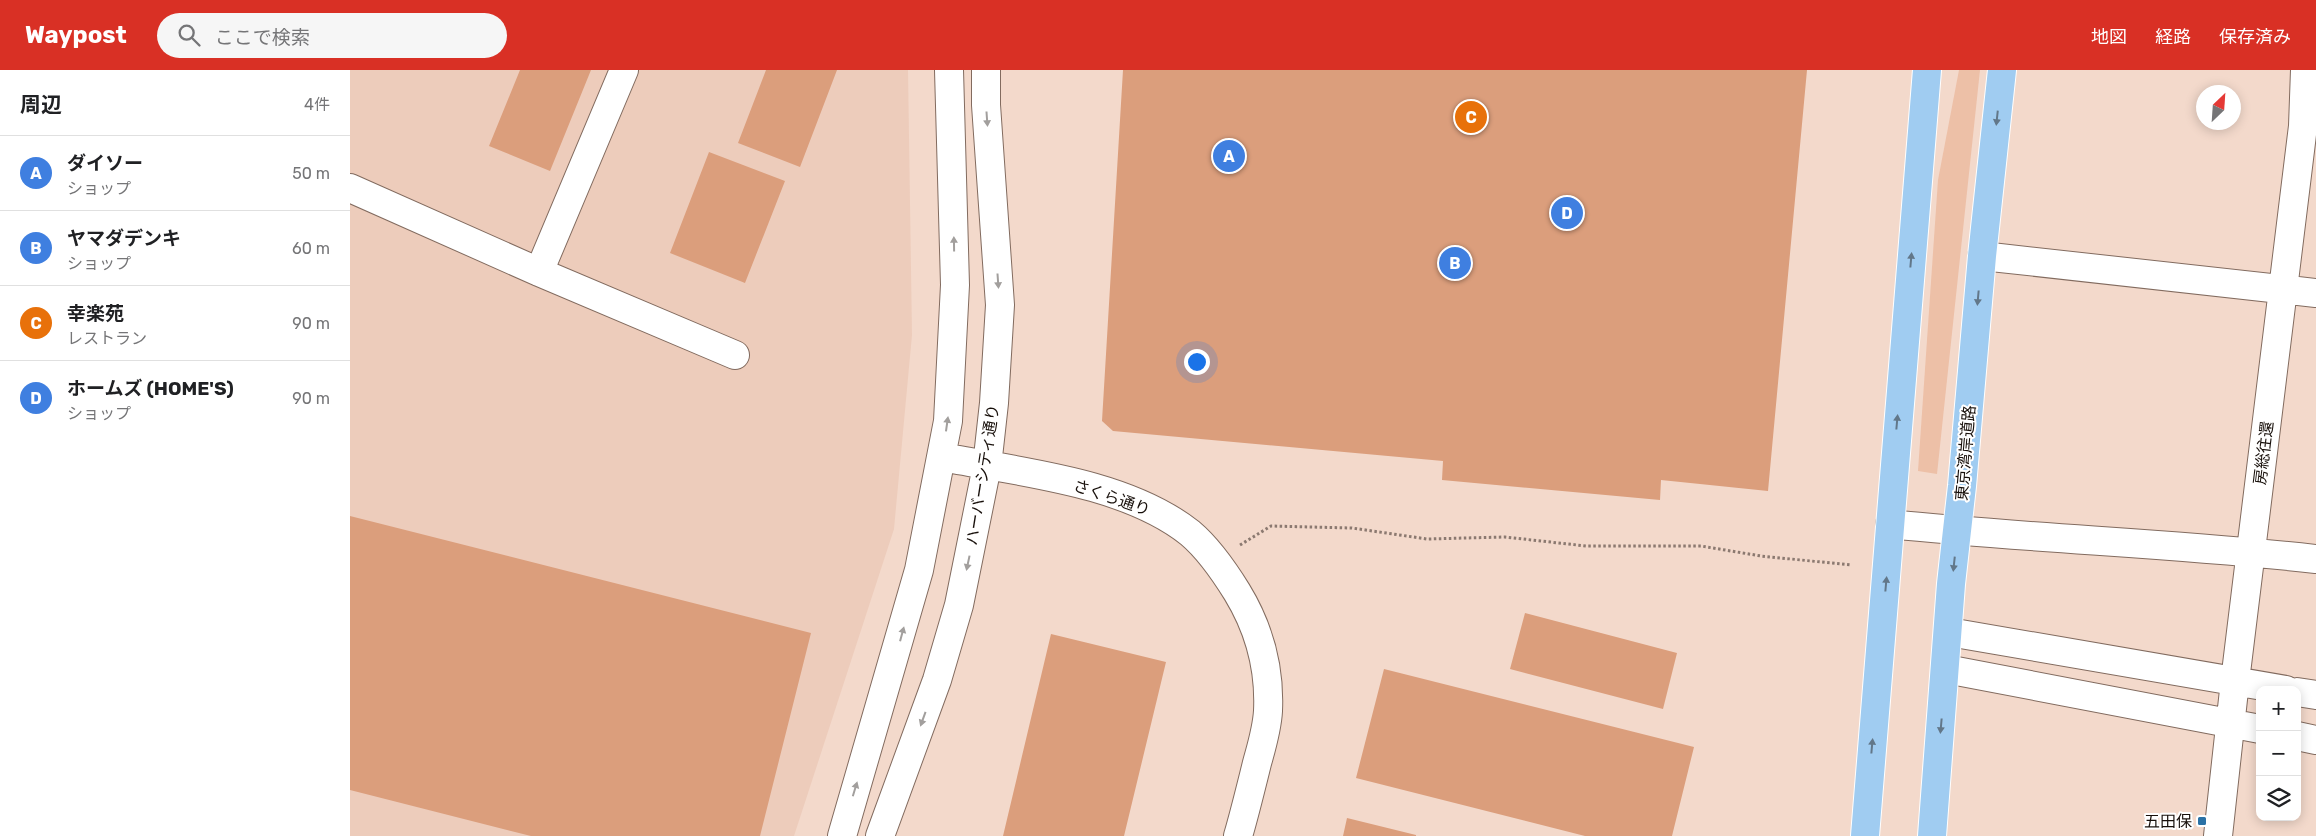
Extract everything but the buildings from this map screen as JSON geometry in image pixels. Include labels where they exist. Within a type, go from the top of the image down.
[{"type":"highway","points":[[1865,836],[1927,70]]},
{"type":"highway","name":"東京湾岸道路","points":[[1932,836],[1982,256],[2002,70]]},
{"type":"street","points":[[539,272],[624,70]]},
{"type":"street","points":[[842,836],[919,570],[942,457],[951,384],[955,285],[949,70]]},
{"type":"street","name":"ハーバーシティ通り","points":[[880,836],[937,680],[959,604],[987,466],[994,403],[1000,305],[986,105],[986,70]]},
{"type":"street","name":"房総往還","points":[[2218,836],[2234,681],[2303,126],[2305,70]]},
{"type":"street","points":[[350,188],[539,272],[736,355]]},
{"type":"street","points":[[1982,256],[2316,293]]},
{"type":"street","name":"さくら通り","points":[[942,457],[1056,479],[1109,492],[1141,504],[1190,533],[1216,560],[1243,601],[1256,628],[1262,648],[1268,688],[1265,734],[1238,836]]},
{"type":"street","points":[[1890,524],[1957,531],[2251,552],[2316,559]]},
{"type":"street","points":[[1949,632],[2263,686]]},
{"type":"street","points":[[1946,669],[2256,728]]},
{"type":"street","points":[[2301,693],[2316,695]]},
{"type":"street","points":[[2301,737],[2316,740]]},
{"type":"path","points":[[1236,548],[1271,526],[1352,528],[1427,539],[1505,537],[1586,546],[1701,546],[1761,556],[1851,565]]},
{"type":"shaded area","points":[[350,70],[908,70],[912,335],[894,529],[794,836],[350,836]]},
{"type":"shaded area","points":[[1959,70],[1980,70],[1937,474],[1918,471],[1938,180]]},
{"type":"place","name":"幸楽苑","points":[[1471,117]]},
{"type":"place","name":"ダイソー","points":[[1229,156]]},
{"type":"place","name":"ホームズ (HOME'S)","points":[[1567,213]]},
{"type":"place","name":"ヤマダデンキ","points":[[1455,263]]},
{"type":"place","name":"五田保","points":[[2202,821]]}]
